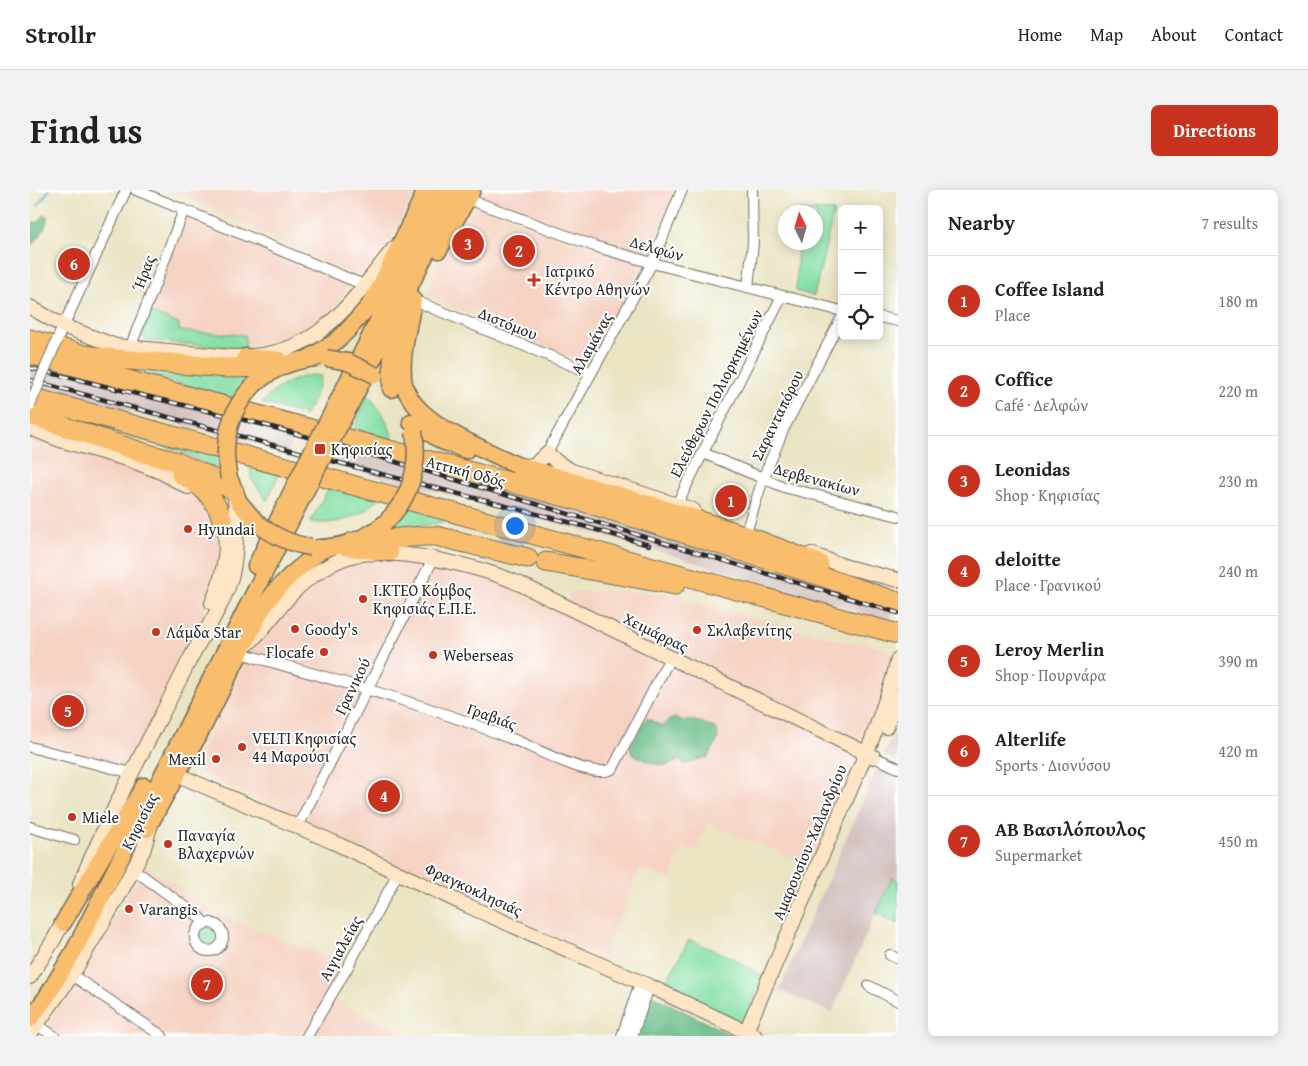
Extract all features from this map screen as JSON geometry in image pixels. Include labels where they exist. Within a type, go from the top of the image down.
[{"type":"highway","points":[[30,340],[85,355],[105,358],[227,368],[280,367]]},
{"type":"highway","name":"Αττική Οδός","points":[[30,354],[584,502],[896,601]]},
{"type":"highway","points":[[30,397],[898,636]]},
{"type":"highway","points":[[30,415],[187,466],[233,490]]},
{"type":"highway","points":[[144,453],[202,488],[215,502],[223,522]]},
{"type":"highway","points":[[520,467],[714,525],[760,541],[815,562],[896,601]]},
{"type":"highway","points":[[340,545],[436,536],[537,560],[654,580],[796,616],[898,636]]},
{"type":"main road","points":[[390,553],[340,545],[311,547],[286,542],[278,537],[256,522],[244,510],[233,490],[226,460],[226,443],[230,426],[240,402],[260,380],[280,367],[307,359],[334,342],[359,319],[381,284],[426,190]]},
{"type":"main road","name":"Κηφισίας","points":[[30,1001],[73,928],[247,586],[343,405],[443,190]]},
{"type":"main road","points":[[389,386],[390,364],[394,348],[414,300],[466,193]]},
{"type":"main road","name":"Κηφισίας","points":[[343,405],[466,193]]},
{"type":"main road","points":[[414,300],[405,346],[404,384],[407,394],[424,416],[438,426],[520,467]]},
{"type":"main road","points":[[75,949],[108,900],[178,775],[256,620],[275,591],[318,552],[368,536],[384,524],[401,505],[411,483],[416,452],[412,426],[403,404],[389,386],[375,374],[357,365],[338,359],[245,357]]},
{"type":"main road","points":[[412,426],[450,444],[520,467]]},
{"type":"main road","name":"Κηφισίας","points":[[32,1026],[75,949],[300,488]]},
{"type":"main road","points":[[63,924],[144,786]]},
{"type":"street","points":[[30,405],[88,269],[126,190]]},
{"type":"street","points":[[136,190],[364,285]]},
{"type":"street","name":"Αλαμάνας","points":[[547,453],[652,263],[682,190]]},
{"type":"street","points":[[748,287],[753,242],[752,190]]},
{"type":"street","name":"Δελφών","points":[[466,193],[565,236],[652,263],[838,310]]},
{"type":"street","name":"Ήρας","points":[[130,348],[184,210]]},
{"type":"street","points":[[30,307],[63,326],[108,344],[130,348],[245,357],[285,350],[313,336],[338,317],[404,236]]},
{"type":"street","name":"Ελεύθερων Πολιορκημένων","points":[[677,504],[782,296]]},
{"type":"street","name":"Διστόμου","points":[[414,300],[591,373]]},
{"type":"street","points":[[883,318],[898,320]]},
{"type":"street","name":"Σαρανταπόρου","points":[[747,528],[782,430],[838,325]]},
{"type":"street","points":[[30,428],[60,440],[130,460],[161,472],[188,486],[198,494],[223,522],[225,544],[222,572],[197,646]]},
{"type":"street","points":[[520,467],[536,464],[547,453],[558,463],[572,471],[747,528],[835,563],[898,580]]},
{"type":"street","name":"Δερβενακίων","points":[[703,453],[763,479],[802,492],[898,516]]},
{"type":"street","name":"Κηφισίας","points":[[30,977],[63,924],[91,856],[132,773],[197,646],[218,612],[232,573],[236,545],[233,490]]},
{"type":"street","name":"Χειμάρρας","points":[[241,651],[302,584],[333,563],[355,555],[390,553],[433,559],[510,580],[898,768]]},
{"type":"street","name":"Γρανικού","points":[[298,826],[433,559]]},
{"type":"street","name":"Γραβιάς","points":[[241,651],[367,688],[501,735],[586,769],[606,772],[614,768],[670,658]]},
{"type":"street","name":"Αμαρουσίου-Χαλανδρίου","points":[[870,756],[898,661]]},
{"type":"street","name":"Αμαρουσίου-Χαλανδρίου","points":[[751,1035],[870,756],[898,696]]},
{"type":"street","points":[[30,747],[132,773]]},
{"type":"street","name":"Φραγκοκλησιάς","points":[[178,775],[298,826],[398,874],[645,985],[751,1035]]},
{"type":"street","name":"Κηφισίας","points":[[32,1026],[72,975],[95,937],[143,850],[152,820]]},
{"type":"street","points":[[30,826],[74,840]]},
{"type":"street","points":[[133,869],[198,916],[204,923]]},
{"type":"street","name":"Αιγιαλείας","points":[[307,1036],[358,950],[398,874]]},
{"type":"street","points":[[72,975],[161,1036]]},
{"type":"street","points":[[622,1036],[645,985]]},
{"type":"street","points":[[632,1036],[645,985]]},
{"type":"street","points":[[869,986],[898,1001]]},
{"type":"street","points":[[32,1026],[54,1036]]},
{"type":"shaded area","points":[[172,190],[416,190],[387,247],[359,277]]},
{"type":"shaded area","points":[[479,190],[676,190],[649,255],[588,241],[532,220],[482,197],[479,194]]},
{"type":"shaded area","name":"Ιατρικό Κέντρο Αθηνών","points":[[472,204],[478,204],[563,240],[636,260],[640,264],[639,270],[591,366],[433,299],[429,295],[428,290],[467,209]]},
{"type":"shaded area","points":[[188,217],[348,285],[339,304],[329,313],[305,328],[293,335],[278,340],[245,344],[245,336],[178,331],[150,312]]},
{"type":"shaded area","points":[[30,362],[297,432],[287,453],[30,384]]},
{"type":"shaded area","points":[[30,435],[82,446],[193,490],[212,510],[223,549],[215,586],[197,628],[127,769],[30,743],[30,660],[36,660],[30,623]]},
{"type":"shaded area","points":[[348,445],[490,483],[893,607],[891,621],[624,541],[338,466]]},
{"type":"shaded area","points":[[380,558],[464,571],[498,583],[566,616],[568,592],[602,591],[677,594],[686,600],[846,642],[862,643],[877,647],[890,654],[875,715],[809,864],[707,823],[696,851],[682,847],[670,879],[640,868],[602,958],[307,824],[193,768],[254,645],[292,597],[334,565]]},
{"type":"shaded area","points":[[898,722],[898,761],[897,763],[884,755]]},
{"type":"shaded area","points":[[878,766],[898,773],[898,881],[891,878],[832,1013],[779,990]]},
{"type":"shaded area","points":[[145,865],[219,914],[344,964],[325,996],[405,1033],[404,1036],[40,1036],[81,975]]},
{"type":"green space","points":[[823,211],[834,211],[814,296],[796,291],[798,250],[823,250]]},
{"type":"green space","points":[[44,215],[47,216],[47,220],[44,228],[39,237],[30,245],[30,223],[39,222]]},
{"type":"green space","points":[[150,312],[179,324],[179,331],[245,335],[245,349],[145,339],[142,335]]},
{"type":"green space","points":[[105,364],[210,369],[248,379],[234,398]]},
{"type":"green space","points":[[311,375],[321,376],[315,397],[305,415],[262,403],[284,385]]},
{"type":"green space","points":[[367,395],[383,416],[393,440],[354,429]]},
{"type":"green space","points":[[30,406],[224,456],[227,476],[213,467],[175,449]]},
{"type":"green space","points":[[248,461],[280,471],[267,501],[252,479]]},
{"type":"green space","points":[[331,484],[380,497],[357,515],[329,523],[310,522]]},
{"type":"green space","points":[[404,503],[456,520],[412,527],[389,523]]},
{"type":"green space","points":[[647,718],[662,726],[668,720],[677,718],[699,722],[717,729],[718,739],[708,757],[685,764],[680,760],[666,765],[656,764],[632,754],[630,747]]},
{"type":"green space","points":[[892,878],[898,881],[898,924],[876,913]]},
{"type":"green space","points":[[205,927],[213,927],[218,932],[216,943],[205,945],[200,940],[200,932]]},
{"type":"green space","points":[[689,940],[732,958],[763,977],[745,1019],[741,1023],[664,986]]},
{"type":"green space","points":[[649,994],[733,1036],[635,1036]]},
{"type":"waterway","points":[[38,205],[49,190]]},
{"type":"railway","points":[[30,368],[261,424],[386,459],[898,613]]},
{"type":"railway","points":[[30,380],[649,545]]},
{"type":"place","name":"Leonidas","points":[[468,244]]},
{"type":"place","name":"Coffice","points":[[519,251]]},
{"type":"place","name":"Alterlife","points":[[74,264]]},
{"type":"place","name":"Ιατρικό Κέντρο Αθηνών","points":[[534,280]]},
{"type":"place","name":"Κηφισίας","points":[[320,449]]},
{"type":"place","name":"Coffee Island","points":[[731,501]]},
{"type":"place","name":"Hyundai","points":[[188,529]]},
{"type":"place","name":"Ι.ΚΤΕΟ Κόμβος Κηφισιάς Ε.Π.Ε.","points":[[363,599]]},
{"type":"place","name":"Goody's","points":[[295,629]]},
{"type":"place","name":"Σκλαβενίτης","points":[[697,630]]},
{"type":"place","name":"Λάμδα Star","points":[[156,632]]},
{"type":"place","name":"Flocafe","points":[[324,652]]},
{"type":"place","name":"Weberseas","points":[[433,655]]},
{"type":"place","name":"Leroy Merlin","points":[[68,711]]},
{"type":"place","name":"VELTI Κηφισίας 44 Μαρούσι","points":[[242,747]]},
{"type":"place","name":"Mexil","points":[[216,759]]},
{"type":"place","name":"deloitte","points":[[384,796]]},
{"type":"place","name":"Miele","points":[[72,817]]},
{"type":"place","name":"Παναγία Βλαχερνών","points":[[168,844]]},
{"type":"place","name":"Varangis","points":[[129,909]]},
{"type":"place","name":"ΑΒ Βασιλόπουλος","points":[[207,984]]}]
